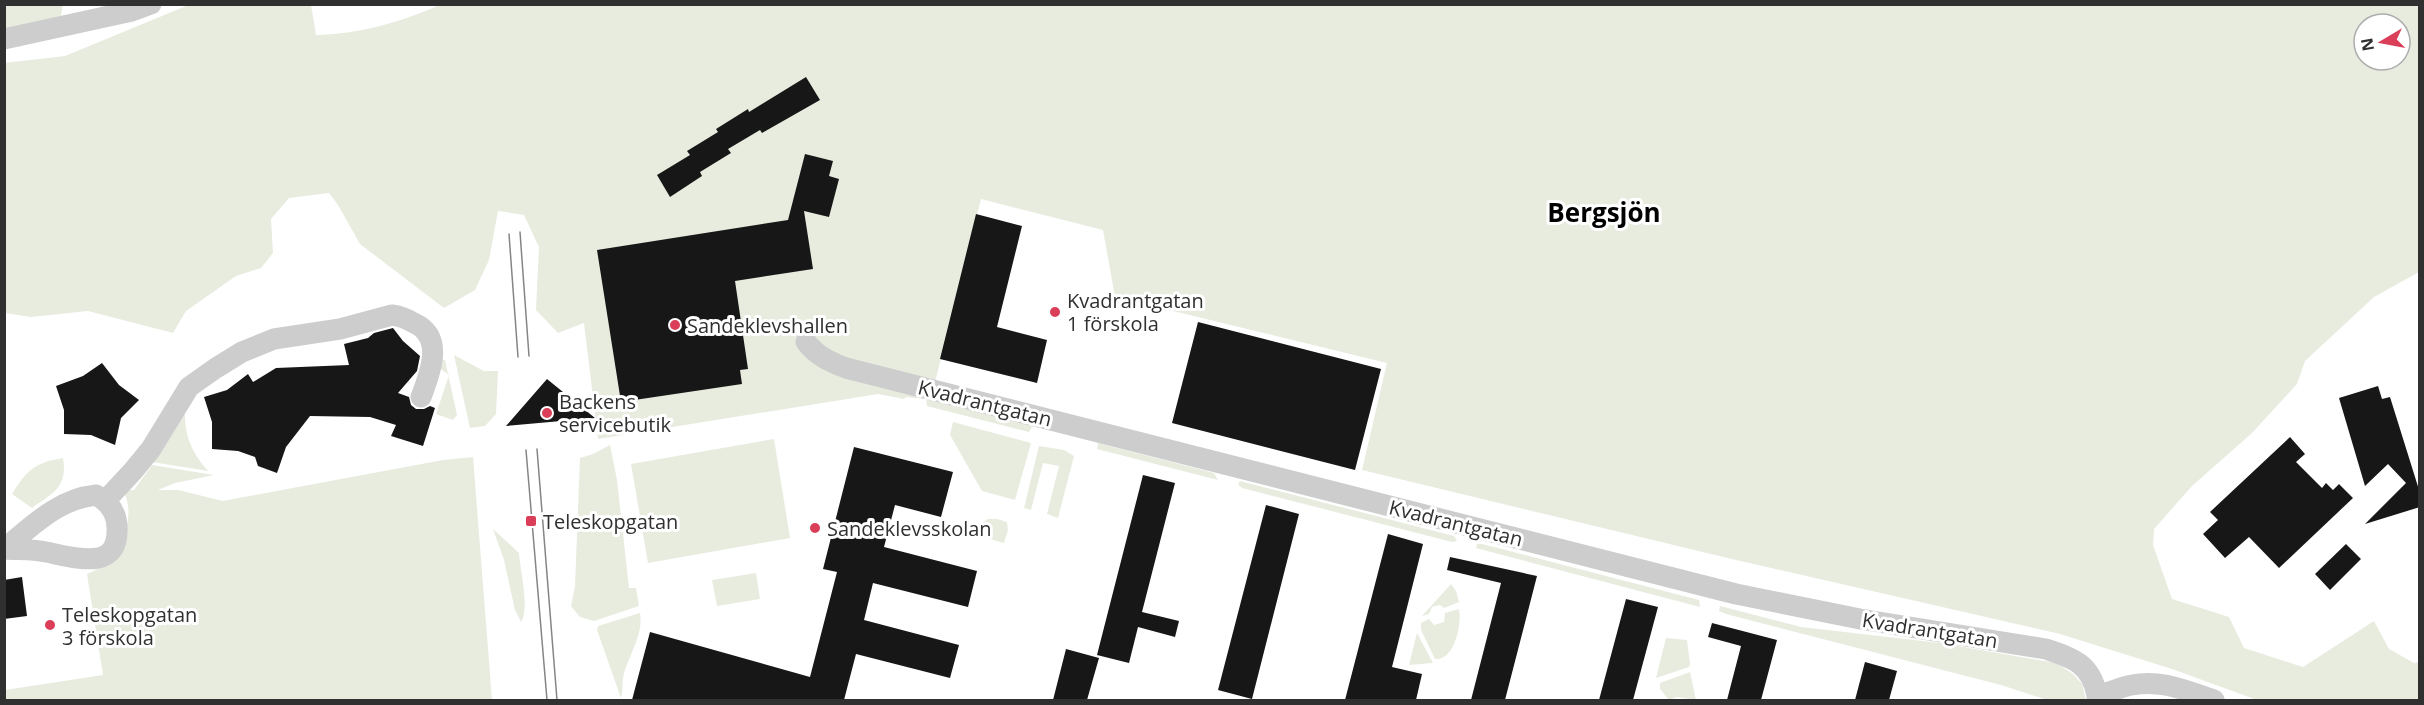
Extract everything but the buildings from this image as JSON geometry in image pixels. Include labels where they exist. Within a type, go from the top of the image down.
[{"type":"street","points":[[4,39],[132,11],[151,4]]},
{"type":"street","points":[[106,500],[134,471],[151,449],[189,387],[242,352],[274,339],[340,329],[392,315],[400,316],[418,324],[428,332],[433,346],[434,359],[421,397]]},
{"type":"street","name":"Kvadrantgatan","points":[[807,342],[813,352],[825,360],[846,368],[1724,592],[1860,619],[2046,649],[2069,657],[2081,665],[2094,680],[2097,698]]},
{"type":"street","points":[[96,495],[106,500],[115,514],[117,541],[111,552],[94,560],[74,559],[44,552],[4,549],[40,519],[78,497],[96,495]]},
{"type":"street","points":[[2097,698],[2129,685],[2149,683],[2167,684],[2214,700]]},
{"type":"shaded area","points":[[191,4],[311,5],[316,35],[347,33],[380,26],[441,4],[2419,5],[2419,272],[2374,297],[2305,361],[2297,384],[2252,433],[2192,486],[2154,529],[2153,545],[2172,599],[2229,617],[2244,648],[2303,667],[2374,621],[2389,649],[2414,663],[2419,662],[2419,700],[2257,700],[2172,669],[2060,634],[1736,560],[1362,470],[1387,363],[1115,297],[1103,230],[981,199],[931,398],[1030,425],[1032,427],[1029,432],[927,406],[926,399],[906,397],[904,399],[878,394],[598,439],[584,323],[558,333],[536,310],[539,247],[524,215],[498,211],[489,260],[475,290],[444,308],[360,244],[329,193],[289,198],[271,219],[273,253],[261,268],[236,276],[186,311],[173,333],[88,311],[31,317],[5,313],[4,63],[65,56]]},
{"type":"shaded area","points":[[4,5],[63,5],[61,16],[5,29]]},
{"type":"shaded area","points":[[454,355],[484,371],[498,371],[496,414],[485,426],[470,428]]},
{"type":"shaded area","points":[[442,360],[445,360],[448,374],[438,367]]},
{"type":"shaded area","points":[[449,376],[457,415],[453,420],[436,414]]},
{"type":"shaded area","points":[[185,409],[187,435],[197,457],[208,471],[152,462]]},
{"type":"shaded area","points":[[953,422],[1031,443],[1015,500],[982,491],[950,435]]},
{"type":"shaded area","points":[[774,439],[790,538],[648,563],[631,464]]},
{"type":"shaded area","points":[[1098,443],[1214,473],[1218,480],[1097,449]]},
{"type":"shaded area","points":[[610,445],[617,480],[629,588],[636,588],[639,606],[594,621],[580,617],[571,606],[575,586],[580,458]]},
{"type":"shaded area","points":[[1039,446],[1064,450],[1074,456],[1058,518],[1047,514],[1059,466],[1043,463],[1031,510],[1024,508]]},
{"type":"shaded area","points":[[473,457],[492,700],[5,700],[5,690],[103,675],[87,574],[113,562],[127,527],[127,499],[123,490],[134,490],[152,465],[214,475],[175,483],[158,490],[178,490],[223,501],[443,460]]},
{"type":"shaded area","points":[[63,458],[61,483],[32,508],[12,494],[32,469],[45,462]]},
{"type":"shaded area","points":[[1240,481],[1454,536],[1457,541],[1452,542],[1242,488],[1238,484]]},
{"type":"shaded area","points":[[988,519],[1007,522],[1008,530],[1004,543],[972,534],[974,528]]},
{"type":"shaded area","points":[[493,529],[519,553],[525,599],[524,616],[521,622],[515,610],[504,560]]},
{"type":"shaded area","points":[[1477,544],[1699,600],[1700,607],[1476,548]]},
{"type":"shaded area","points":[[756,573],[760,599],[717,606],[712,580]]},
{"type":"shaded area","points":[[1451,584],[1459,602],[1444,608],[1440,605],[1432,607],[1429,614],[1422,616]]},
{"type":"shaded area","points":[[1720,606],[1801,627],[1940,643],[2056,663],[2073,674],[2082,684],[2086,700],[2047,700],[2001,685],[1726,614],[1719,611]]},
{"type":"shaded area","points":[[1459,609],[1456,640],[1448,654],[1435,659],[1421,630],[1421,623],[1429,619],[1434,625],[1444,622],[1445,613]]},
{"type":"shaded area","points":[[640,613],[640,630],[625,671],[621,698],[597,630],[598,626]]},
{"type":"shaded area","points":[[1417,633],[1433,663],[1409,665]]},
{"type":"shaded area","points":[[1666,638],[1687,640],[1690,664],[1689,667],[1656,678]]},
{"type":"shaded area","points":[[1690,672],[1696,700],[1677,697],[1669,700],[1660,689],[1660,683]]},
{"type":"tram line","points":[[520,232],[529,356]]},
{"type":"tram line","points":[[509,234],[518,357]]},
{"type":"tram line","points":[[537,449],[557,700]]},
{"type":"tram line","points":[[526,450],[547,700]]},
{"type":"place","name":"Kvadrantgatan 1 förskola","points":[[1055,312]]},
{"type":"place","name":"Sandeklevshallen","points":[[675,325]]},
{"type":"place","name":"Backens servicebutik","points":[[547,413]]},
{"type":"place","name":"Teleskopgatan","points":[[531,521]]},
{"type":"place","name":"Sandeklevsskolan","points":[[815,528]]},
{"type":"place","name":"Teleskopgatan 3 förskola","points":[[50,625]]},
{"type":"district","name":"Bergsjön","points":[[1604,212]]}]
